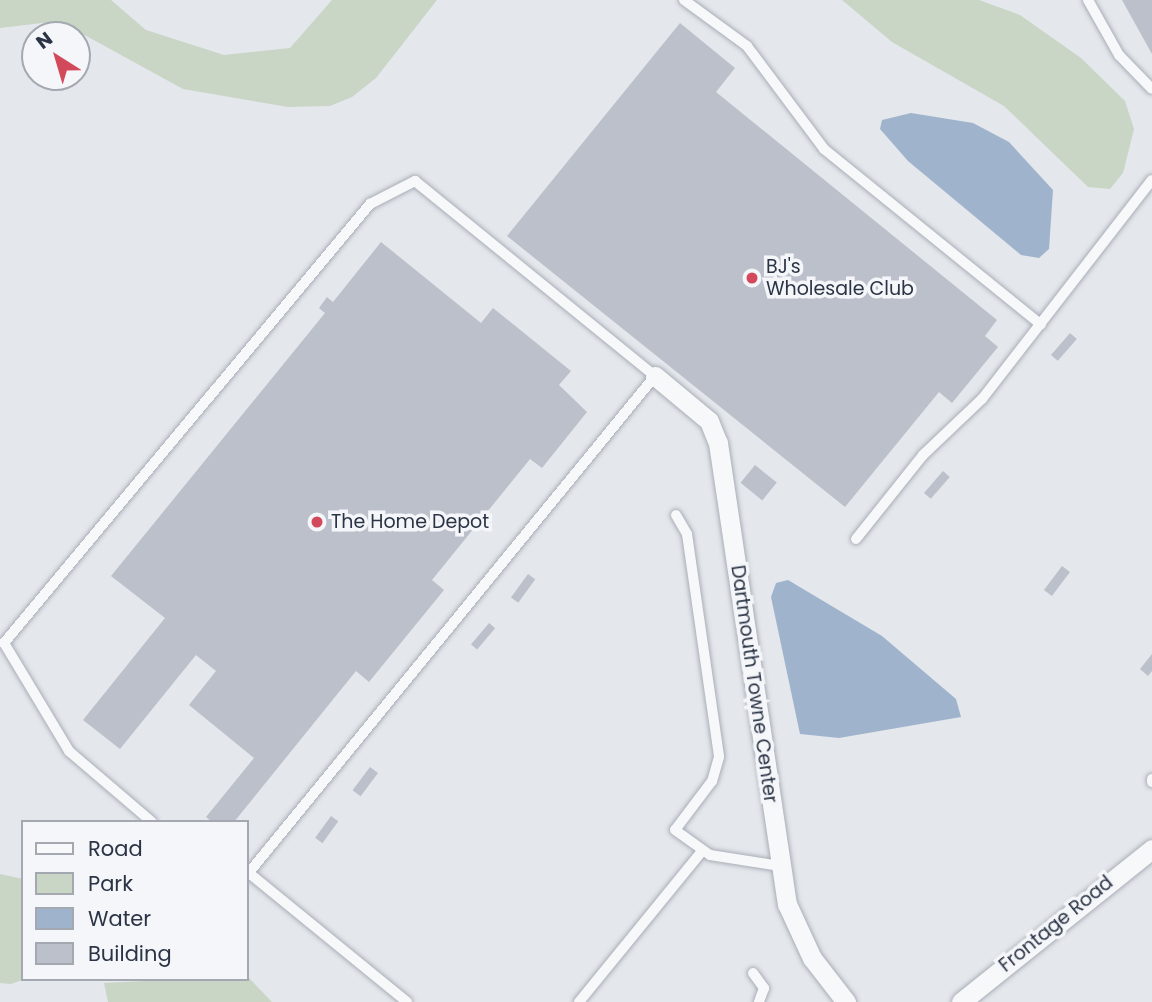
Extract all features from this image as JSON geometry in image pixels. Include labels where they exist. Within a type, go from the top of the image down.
[{"type":"street","name":"Dartmouth Towne Center","points":[[655,376],[709,421],[718,443],[780,866],[804,943],[846,1002]]},
{"type":"street","name":"Frontage Road","points":[[961,1002],[1152,849]]},
{"type":"lane","points":[[684,0],[747,46],[824,149],[1041,326]]},
{"type":"lane","points":[[1088,0],[1119,55],[1152,89]]},
{"type":"lane","points":[[856,539],[1041,326],[1152,180]]},
{"type":"lane","points":[[150,820],[69,751],[4,643],[370,205],[415,181],[655,376],[248,874],[407,1002]]},
{"type":"lane","points":[[676,515],[687,534],[719,757],[712,781],[675,830],[702,851],[780,866]]},
{"type":"lane","points":[[579,1002],[702,851]]},
{"type":"lane","points":[[753,973],[764,988],[759,1002]]},
{"type":"green space","points":[[0,0],[111,0],[146,30],[224,55],[290,48],[332,0],[437,0],[376,78],[352,97],[330,106],[288,107],[183,89],[91,39],[91,21],[21,21],[21,26],[0,28]]},
{"type":"green space","points":[[842,0],[979,0],[1020,15],[1081,58],[1125,101],[1134,129],[1123,173],[1110,189],[1088,187],[1004,106],[892,42]]},
{"type":"green space","points":[[0,874],[21,879],[21,980],[11,984],[0,983]]},
{"type":"green space","points":[[248,977],[272,1002],[108,1002],[104,983],[248,981]]},
{"type":"water","points":[[911,113],[973,123],[1009,142],[1053,190],[1049,249],[1039,258],[1021,255],[908,161],[880,129],[882,120]]},
{"type":"water","points":[[788,580],[882,636],[956,699],[961,717],[839,738],[800,734],[771,597],[776,583]]},
{"type":"building","points":[[1122,0],[1152,0],[1152,54]]},
{"type":"building","name":"BJ's Wholesale Club","points":[[680,23],[735,68],[716,92],[997,320],[985,336],[998,347],[952,403],[939,392],[845,507],[507,236]]},
{"type":"building","name":"The Home Depot","points":[[381,242],[481,323],[493,308],[571,371],[559,385],[587,412],[542,468],[530,459],[432,580],[444,590],[369,682],[356,671],[236,820],[210,820],[206,817],[254,758],[189,705],[216,671],[196,655],[120,749],[83,720],[165,618],[111,576],[325,313],[319,308],[327,297],[333,302]]},
{"type":"building","points":[[1070,333],[1077,339],[1058,361],[1051,355]]},
{"type":"building","points":[[755,465],[777,483],[762,500],[741,483]]},
{"type":"building","points":[[943,471],[950,477],[931,499],[924,493]]},
{"type":"building","points":[[1062,566],[1070,572],[1052,596],[1044,590]]},
{"type":"building","points":[[528,574],[535,579],[518,603],[511,597]]},
{"type":"building","points":[[489,623],[495,628],[477,650],[471,644]]},
{"type":"building","points":[[1152,654],[1152,671],[1148,676],[1140,669]]},
{"type":"building","points":[[370,767],[378,773],[361,796],[353,790]]},
{"type":"building","points":[[331,816],[338,821],[322,843],[315,838]]},
{"type":"place","name":"BJ's Wholesale Club","points":[[752,278]]},
{"type":"place","name":"The Home Depot","points":[[317,522]]}]
